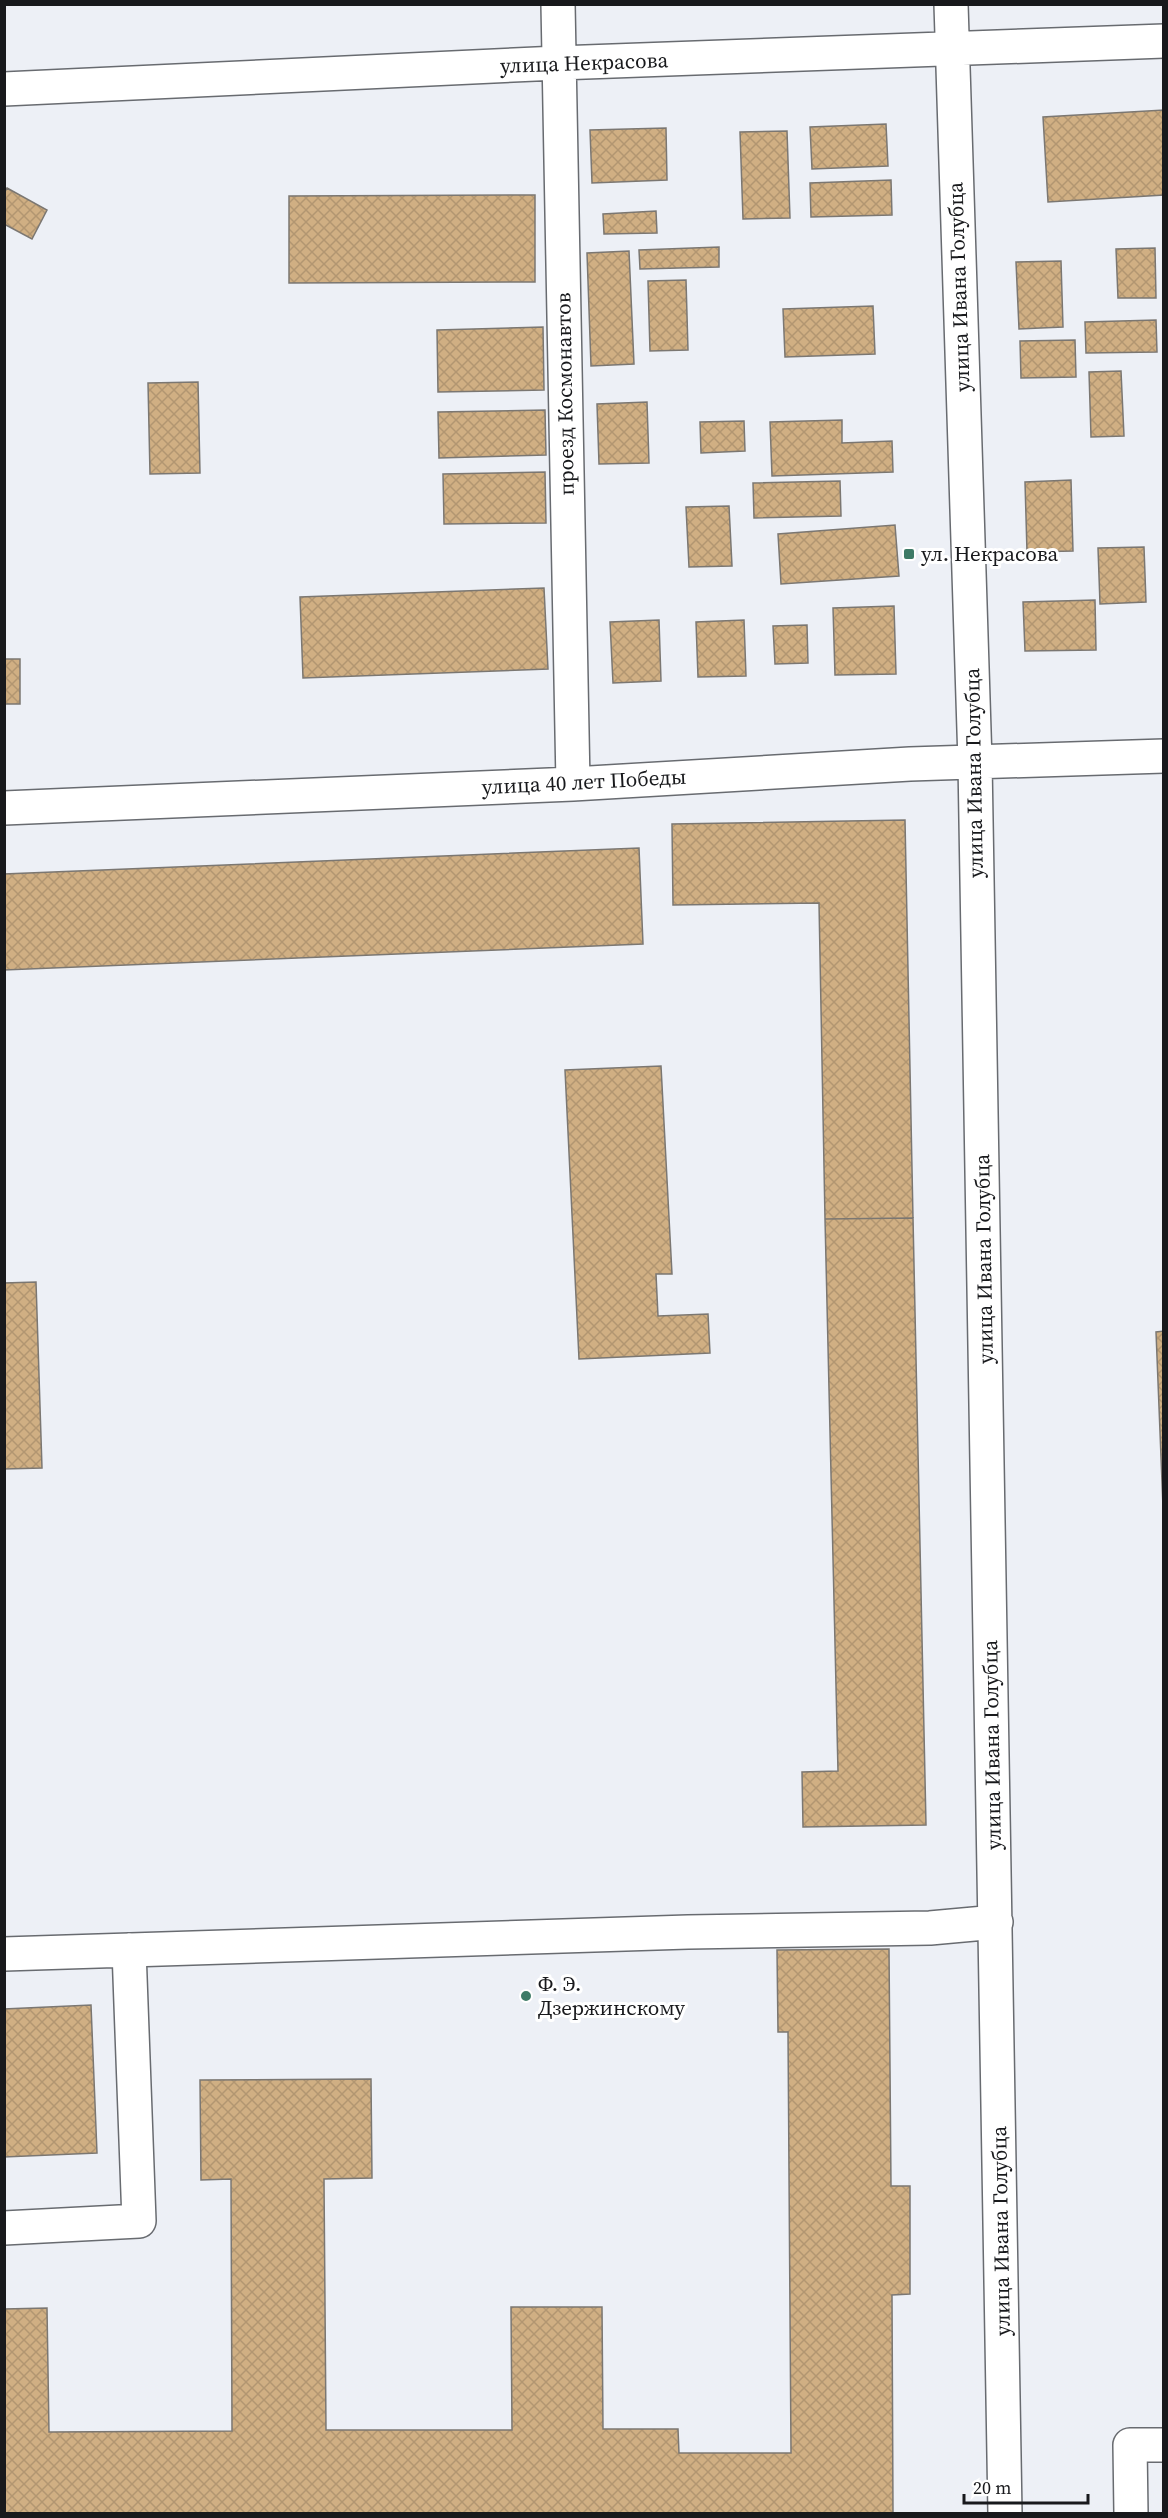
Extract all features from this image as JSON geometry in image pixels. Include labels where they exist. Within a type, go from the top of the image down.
[{"type":"street","name":"проезд Космонавтов","points":[[558,4],[573,784]]},
{"type":"street","name":"улица Ивана Голубца","points":[[951,4],[975,762],[1005,2514]]},
{"type":"street","name":"улица Некрасова","points":[[4,89],[558,63],[1164,41]]},
{"type":"street","name":"улица 40 лет Победы","points":[[4,808],[573,784],[975,762],[1164,756]]},
{"type":"street","points":[[4,1954],[688,1932],[930,1928],[996,1922]]},
{"type":"street","points":[[4,2228],[139,2221],[129,1950]]},
{"type":"street","points":[[1131,2514],[1130,2445],[1164,2445]]},
{"type":"building","points":[[1164,110],[1164,195],[1048,202],[1043,117]]},
{"type":"building","points":[[886,124],[888,166],[812,169],[810,127]]},
{"type":"building","points":[[666,128],[667,180],[592,183],[590,130]]},
{"type":"building","points":[[787,131],[790,218],[743,219],[740,132]]},
{"type":"building","points":[[891,180],[892,215],[811,217],[810,183]]},
{"type":"building","points":[[7,188],[47,210],[32,239],[4,224],[4,193]]},
{"type":"building","points":[[535,195],[535,282],[289,283],[289,196]]},
{"type":"building","points":[[656,211],[657,233],[604,234],[603,214]]},
{"type":"building","points":[[719,247],[719,267],[640,269],[639,250]]},
{"type":"building","points":[[1155,248],[1156,298],[1118,298],[1116,249]]},
{"type":"building","points":[[629,251],[634,364],[591,366],[587,253]]},
{"type":"building","points":[[1061,261],[1063,327],[1019,329],[1016,262]]},
{"type":"building","points":[[686,280],[688,350],[650,351],[648,281]]},
{"type":"building","points":[[873,306],[875,354],[785,357],[783,309]]},
{"type":"building","points":[[1156,320],[1157,352],[1086,353],[1085,322]]},
{"type":"building","points":[[543,327],[544,390],[438,392],[437,330]]},
{"type":"building","points":[[1075,340],[1076,377],[1021,378],[1020,341]]},
{"type":"building","points":[[1121,371],[1124,436],[1091,437],[1089,372]]},
{"type":"building","points":[[198,382],[200,473],[150,474],[148,383]]},
{"type":"building","points":[[647,402],[649,463],[599,464],[597,404]]},
{"type":"building","points":[[545,410],[546,455],[439,458],[438,412]]},
{"type":"building","points":[[842,420],[842,443],[892,441],[893,472],[772,476],[770,422]]},
{"type":"building","points":[[744,421],[745,451],[701,453],[700,422]]},
{"type":"building","points":[[545,472],[546,523],[444,524],[443,474]]},
{"type":"building","points":[[1071,480],[1073,551],[1027,552],[1025,482]]},
{"type":"building","points":[[840,481],[841,516],[754,518],[753,483]]},
{"type":"building","points":[[729,506],[732,566],[689,567],[686,507]]},
{"type":"building","points":[[895,525],[899,576],[781,584],[778,534]]},
{"type":"building","points":[[1144,547],[1146,602],[1100,604],[1098,548]]},
{"type":"building","points":[[544,588],[548,669],[303,678],[300,597]]},
{"type":"building","points":[[1095,600],[1096,650],[1025,651],[1023,602]]},
{"type":"building","points":[[894,606],[896,674],[835,675],[833,608]]},
{"type":"building","points":[[659,620],[661,681],[613,683],[610,622]]},
{"type":"building","points":[[744,620],[746,676],[698,677],[696,622]]},
{"type":"building","points":[[807,625],[808,663],[775,664],[773,626]]},
{"type":"building","points":[[4,659],[20,659],[20,704],[4,704]]},
{"type":"building","points":[[905,820],[913,1218],[825,1219],[819,903],[673,905],[672,824]]},
{"type":"building","points":[[639,848],[643,944],[4,970],[4,874]]},
{"type":"building","points":[[661,1066],[672,1274],[656,1274],[658,1316],[708,1314],[710,1353],[579,1359],[565,1070]]},
{"type":"building","points":[[913,1218],[926,1825],[803,1827],[802,1772],[838,1771],[825,1219]]},
{"type":"building","points":[[36,1282],[42,1468],[4,1469],[4,1283]]},
{"type":"building","points":[[1164,1331],[1164,1532],[1156,1332]]},
{"type":"building","points":[[889,1949],[891,2186],[910,2186],[910,2294],[892,2295],[893,2514],[4,2514],[4,2309],[47,2308],[49,2432],[232,2431],[231,2179],[201,2180],[200,2080],[371,2079],[372,2178],[324,2179],[326,2430],[512,2430],[511,2307],[602,2307],[603,2429],[678,2429],[679,2453],[791,2453],[788,2032],[778,2032],[777,1950]]},
{"type":"building","points":[[91,2005],[97,2153],[4,2157],[4,2009]]},
{"type":"place","name":"ул. Некрасова","points":[[909,554]]},
{"type":"place","name":"Ф. Э. Дзержинскому","points":[[526,1996]]}]
